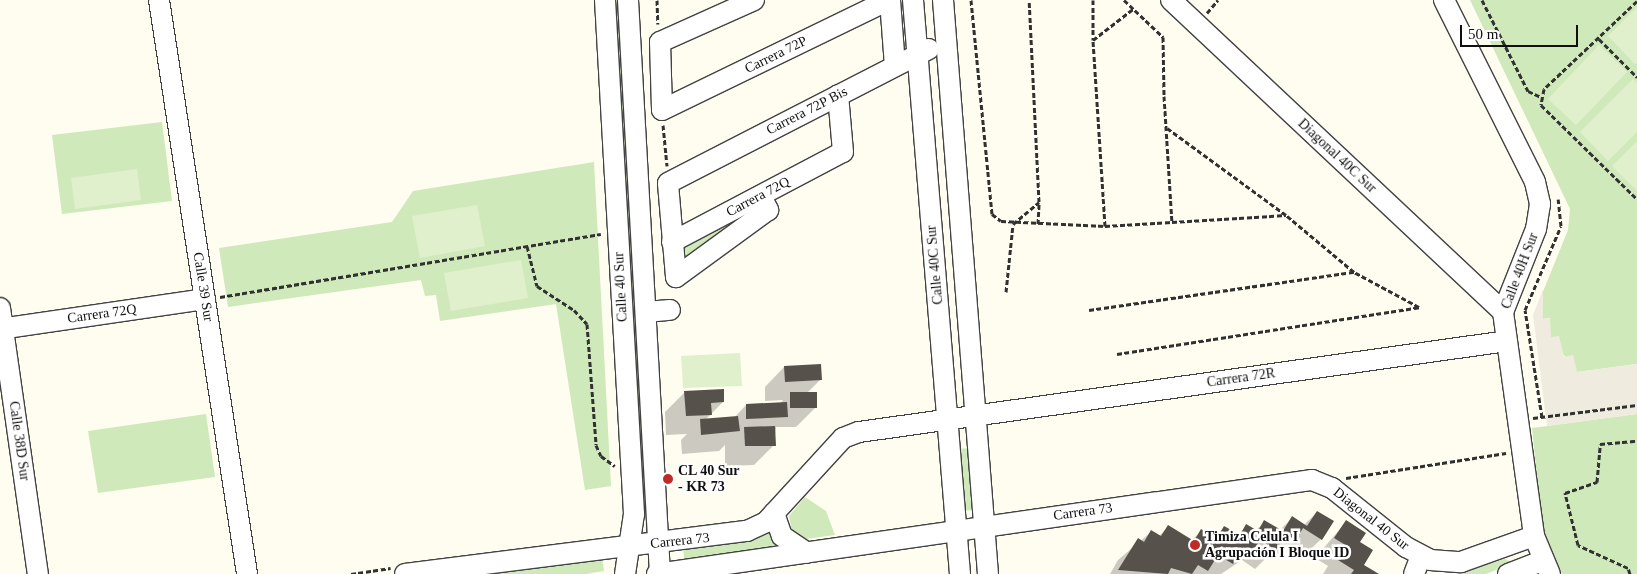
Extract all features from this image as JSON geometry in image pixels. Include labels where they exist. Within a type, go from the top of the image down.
[{"type":"street","name":"Calle 39 Sur","points":[[159,0],[246,574]]},
{"type":"street","name":"Calle 40 Sur","points":[[605,0],[634,514],[626,574]]},
{"type":"street","name":"Calle 40 Sur","points":[[628,0],[659,574]]},
{"type":"street","points":[[662,110],[660,42],[754,0]]},
{"type":"street","points":[[890,0],[895,66]]},
{"type":"street","name":"Carrera 72P","points":[[662,110],[890,0]]},
{"type":"street","name":"Calle 40C Sur","points":[[913,0],[957,531]]},
{"type":"street","name":"Calle 40C Sur","points":[[943,0],[984,527]]},
{"type":"street","name":"Diagonal 40C Sur","points":[[1171,0],[1502,312]]},
{"type":"street","name":"Calle 40H Sur","points":[[1444,0],[1535,182],[1540,204],[1536,229],[1502,312],[1534,536],[1546,567]]},
{"type":"street","name":"Carrera 72P Bis","points":[[668,183],[946,40]]},
{"type":"street","name":"Carrera 72Q","points":[[672,242],[843,152],[838,96]]},
{"type":"street","points":[[668,183],[676,277],[768,210],[761,196]]},
{"type":"street","name":"Carrera 72Q","points":[[2,329],[205,299]]},
{"type":"street","name":"Calle 38D Sur","points":[[0,308],[38,574]]},
{"type":"street","points":[[646,312],[670,310]]},
{"type":"street","name":"Carrera 72R","points":[[975,414],[1507,341]]},
{"type":"street","name":"Carrera 73","points":[[405,574],[747,532],[774,512],[844,438],[975,414]]},
{"type":"street","name":"Carrera 73","points":[[659,574],[1303,481],[1321,482]]},
{"type":"street","name":"Diagonal 40 Sur","points":[[1321,482],[1417,565]]},
{"type":"street","points":[[774,512],[782,536],[807,553]]},
{"type":"street","points":[[984,527],[988,574]]},
{"type":"street","points":[[957,531],[960,574]]},
{"type":"street","points":[[1417,565],[1461,562],[1534,536]]},
{"type":"street","points":[[1508,574],[1546,567]]},
{"type":"path","points":[[657,0],[660,42]]},
{"type":"path","points":[[970,0],[992,214],[1013,224],[1105,226],[1286,215]]},
{"type":"path","points":[[1029,0],[1039,202],[1038,224]]},
{"type":"path","points":[[1093,0],[1093,40],[1105,226]]},
{"type":"path","points":[[1124,0],[1163,37],[1172,222]]},
{"type":"path","points":[[1482,0],[1528,91],[1541,97]]},
{"type":"path","points":[[1637,1],[1599,39],[1544,88],[1540,105],[1637,199]]},
{"type":"path","points":[[1093,40],[1133,9]]},
{"type":"path","points":[[1599,39],[1637,77]]},
{"type":"path","points":[[662,110],[668,183]]},
{"type":"path","points":[[1117,354],[1419,307],[1354,272],[1286,215],[1167,128]]},
{"type":"path","points":[[1006,292],[1013,224],[1039,202]]},
{"type":"path","points":[[205,299],[604,234]]},
{"type":"path","points":[[526,246],[537,286],[574,310],[587,324],[596,445],[604,458],[615,466]]},
{"type":"path","points":[[1089,310],[1354,272]]},
{"type":"path","points":[[1542,417],[1637,405]]},
{"type":"path","points":[[1630,574],[1628,568],[1578,545],[1565,493],[1597,482],[1600,444],[1637,441]]},
{"type":"path","points":[[1321,482],[1509,452]]},
{"type":"green space","points":[[613,0],[619,0],[653,531],[646,532]]},
{"type":"green space","points":[[1470,0],[1637,0],[1637,364],[1577,372],[1550,337],[1550,318],[1543,319],[1540,299],[1568,230],[1570,209]]},
{"type":"green space","points":[[1637,7],[1637,63],[1635,64],[1608,36]]},
{"type":"green space","points":[[1599,45],[1627,72],[1576,125],[1548,99]]},
{"type":"green space","points":[[1633,79],[1637,83],[1637,132],[1608,161],[1580,132]]},
{"type":"green space","points":[[162,122],[172,201],[62,214],[52,135]]},
{"type":"green space","points":[[1637,141],[1637,191],[1612,166]]},
{"type":"green space","points":[[594,162],[611,486],[585,490],[556,304],[440,321],[436,295],[425,296],[421,280],[228,307],[219,248],[392,222],[413,191]]},
{"type":"green space","points":[[137,169],[141,200],[75,209],[71,178]]},
{"type":"green space","points":[[477,205],[485,246],[420,258],[412,216]]},
{"type":"green space","points":[[757,206],[684,262],[681,248]]},
{"type":"green space","points":[[521,260],[528,298],[451,311],[444,273]]},
{"type":"green space","points":[[740,353],[742,386],[683,388],[681,356]]},
{"type":"green space","points":[[206,414],[215,477],[98,493],[88,431]]},
{"type":"green space","points":[[1637,414],[1637,574],[1562,574],[1542,526],[1532,428]]},
{"type":"green space","points":[[970,448],[975,510],[962,511],[957,449]]},
{"type":"green space","points":[[805,497],[826,511],[835,535],[806,539],[792,532],[789,516]]},
{"type":"green space","points":[[774,532],[781,546],[685,565],[683,548]]},
{"type":"green space","points":[[602,558],[604,571],[586,574],[489,574]]},
{"type":"green space","points":[[1505,559],[1513,563],[1486,574],[1455,574]]},
{"type":"shaded area","points":[[1543,289],[1543,319],[1550,318],[1551,337],[1559,336],[1564,357],[1573,355],[1577,372],[1637,364],[1637,414],[1547,426],[1533,315]]},
{"type":"building","points":[[821,364],[822,380],[785,382],[784,366]]},
{"type":"building","points":[[724,389],[724,402],[711,403],[712,415],[686,416],[684,391]]},
{"type":"building","points":[[790,392],[817,392],[817,408],[790,408]]},
{"type":"building","points":[[787,402],[788,417],[746,419],[746,404]]},
{"type":"building","points":[[738,416],[740,431],[701,435],[700,419]]},
{"type":"building","points":[[775,426],[776,446],[745,446],[744,427]]},
{"type":"building","name":"Timiza Celula I Agrupación I Bloque ID","points":[[1317,511],[1334,521],[1322,540],[1303,528],[1296,540],[1286,534],[1276,550],[1260,540],[1252,552],[1243,547],[1233,564],[1218,555],[1208,571],[1198,565],[1192,574],[1171,568],[1168,574],[1118,570],[1138,538],[1144,542],[1151,530],[1161,536],[1168,525],[1194,541],[1201,529],[1217,538],[1224,526],[1240,535],[1246,524],[1258,531],[1264,520],[1283,531],[1292,516],[1307,526]]},
{"type":"building","name":"Timiza Celula I Agrupación I Bloque ID","points":[[1346,520],[1366,533],[1360,542],[1373,550],[1364,565],[1379,574],[1351,574],[1354,570],[1338,560],[1347,546],[1334,538]]},
{"type":"place","name":"CL 40 Sur - KR 73","points":[[668,479]]},
{"type":"place","name":"Timiza Celula I Agrupación I Bloque ID","points":[[1195,545]]}]
